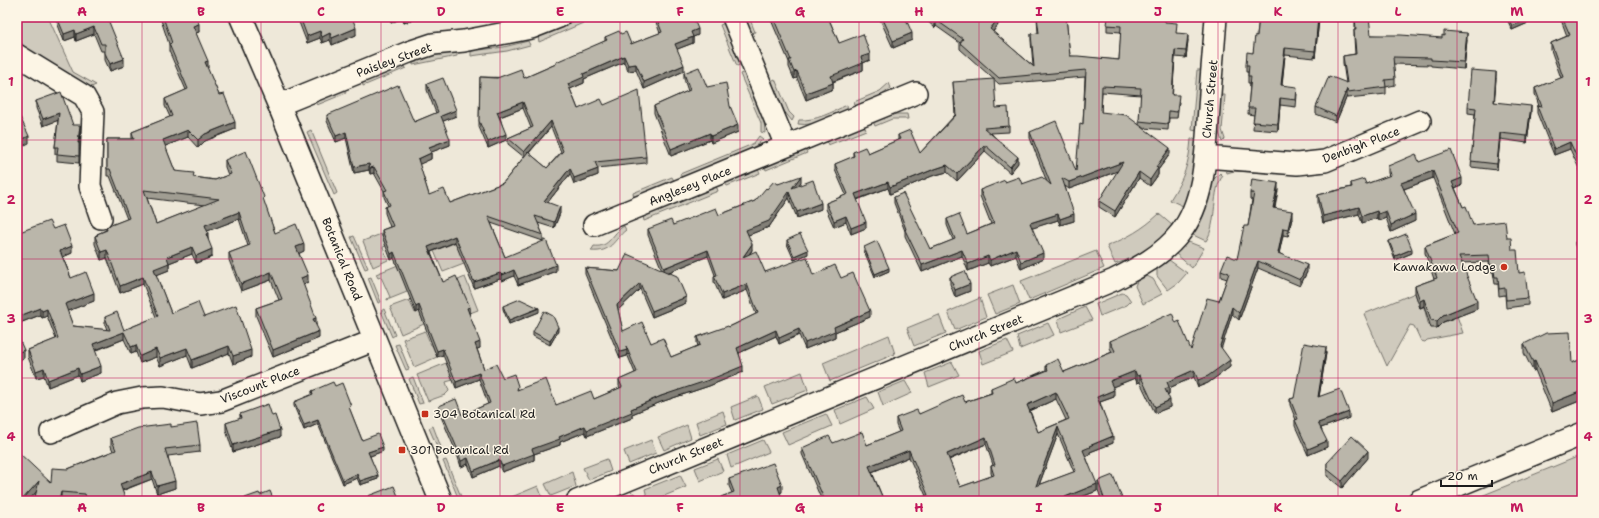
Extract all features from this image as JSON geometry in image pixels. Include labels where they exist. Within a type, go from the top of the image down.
[{"type":"main road","name":"Botanical Road","points":[[241,17],[279,105],[441,501]]},
{"type":"main road","points":[[1419,501],[1582,434]]},
{"type":"street","name":"Paisley Street","points":[[279,105],[409,52],[433,44],[464,41],[531,28],[559,17]]},
{"type":"street","points":[[734,17],[786,146]]},
{"type":"street","name":"Church Street","points":[[577,501],[1114,280],[1151,260],[1181,233],[1191,214],[1199,193],[1205,157],[1216,17]]},
{"type":"street","points":[[17,55],[84,96],[93,112],[90,186],[101,218]]},
{"type":"street","name":"Anglesey Place","points":[[594,225],[916,93]]},
{"type":"street","name":"Denbigh Place","points":[[1205,157],[1296,164],[1325,161],[1420,121]]},
{"type":"street","name":"Viscount Place","points":[[51,432],[117,403],[142,398],[163,397],[200,404],[221,401],[376,340]]},
{"type":"shaded area","points":[[17,17],[48,17],[73,72],[96,85],[84,90],[27,55],[17,33]]},
{"type":"shaded area","points":[[585,17],[597,17],[539,42],[538,36]]},
{"type":"shaded area","points":[[744,17],[749,17],[755,32],[751,33]]},
{"type":"shaded area","points":[[725,23],[742,64],[737,66],[720,25]]},
{"type":"shaded area","points":[[528,41],[530,45],[507,51],[471,56],[471,51],[504,47]]},
{"type":"shaded area","points":[[457,52],[457,56],[413,65],[413,61],[429,56]]},
{"type":"shaded area","points":[[404,64],[406,68],[363,86],[362,81]]},
{"type":"shaded area","points":[[1197,70],[1202,70],[1197,131],[1192,130]]},
{"type":"shaded area","points":[[745,72],[764,120],[765,133],[761,132],[761,123],[740,74]]},
{"type":"shaded area","points":[[775,79],[789,112],[794,117],[792,121],[784,111],[771,81]]},
{"type":"shaded area","points":[[889,83],[891,88],[882,95],[855,106],[854,102],[880,91]]},
{"type":"shaded area","points":[[344,89],[346,93],[317,105],[315,102]]},
{"type":"shaded area","points":[[1221,95],[1225,95],[1222,130],[1225,139],[1222,142],[1218,129]]},
{"type":"shaded area","points":[[847,105],[848,110],[823,120],[811,124],[798,124],[799,120],[818,118]]},
{"type":"shaded area","points":[[892,114],[907,114],[908,119],[892,119],[875,126],[873,121]]},
{"type":"shaded area","points":[[864,125],[866,130],[828,145],[827,141]]},
{"type":"shaded area","points":[[311,130],[337,193],[334,195],[307,132]]},
{"type":"shaded area","points":[[759,136],[763,139],[757,145],[737,156],[682,178],[680,174],[748,146],[754,143]]},
{"type":"shaded area","points":[[1191,139],[1196,139],[1193,173],[1187,198],[1183,206],[1170,200],[1185,171]]},
{"type":"shaded area","points":[[805,149],[807,153],[766,170],[764,166]]},
{"type":"shaded area","points":[[758,169],[760,173],[727,186],[725,183]]},
{"type":"shaded area","points":[[1226,169],[1283,171],[1283,174],[1234,171],[1227,173]]},
{"type":"shaded area","points":[[1220,173],[1223,176],[1217,189],[1212,225],[1210,234],[1206,241],[1191,234],[1209,195],[1212,181]]},
{"type":"shaded area","points":[[672,177],[674,181],[634,197],[633,193]]},
{"type":"shaded area","points":[[714,187],[717,188],[718,191],[644,221],[643,216]]},
{"type":"shaded area","points":[[1159,214],[1173,226],[1160,240],[1147,250],[1132,258],[1115,264],[1107,246],[1134,233]]},
{"type":"shaded area","points":[[624,226],[626,230],[612,245],[604,250],[591,251],[594,246],[604,245]]},
{"type":"shaded area","points":[[381,234],[386,246],[383,247],[388,260],[373,267],[363,241]]},
{"type":"shaded area","points":[[354,236],[368,268],[365,269],[351,237]]},
{"type":"shaded area","points":[[472,236],[477,259],[443,272],[434,251]]},
{"type":"shaded area","points":[[1186,241],[1204,248],[1192,268],[1175,253]]},
{"type":"shaded area","points":[[1096,251],[1104,268],[1029,300],[1021,281]]},
{"type":"shaded area","points":[[1169,260],[1187,273],[1178,283],[1168,290],[1157,276],[1157,269]]},
{"type":"shaded area","points":[[398,265],[412,290],[387,300],[390,297],[381,277],[378,278],[376,274]]},
{"type":"shaded area","points":[[1147,276],[1153,279],[1162,294],[1143,304],[1135,286],[1137,281]]},
{"type":"shaded area","points":[[371,277],[381,302],[378,303],[368,278]]},
{"type":"shaded area","points":[[465,277],[478,310],[470,313],[467,306],[442,287]]},
{"type":"shaded area","points":[[1013,285],[1020,304],[995,314],[987,295]]},
{"type":"shaded area","points":[[1122,293],[1126,294],[1131,301],[1127,305],[1100,316],[1096,304]]},
{"type":"shaded area","points":[[1415,293],[1420,308],[1424,307],[1428,323],[1431,327],[1437,328],[1442,323],[1457,316],[1463,333],[1427,340],[1425,342],[1421,341],[1414,326],[1410,325],[1387,366],[1364,314]]},
{"type":"shaded area","points":[[980,298],[986,317],[955,330],[948,312]]},
{"type":"shaded area","points":[[409,300],[415,313],[419,311],[424,324],[401,334],[390,307]]},
{"type":"shaded area","points":[[1085,307],[1092,320],[1061,332],[1058,319]]},
{"type":"shaded area","points":[[384,309],[395,335],[392,337],[381,311]]},
{"type":"shaded area","points":[[939,315],[946,333],[914,346],[907,328]]},
{"type":"shaded area","points":[[1048,323],[1054,335],[1020,349],[1017,336]]},
{"type":"shaded area","points":[[425,331],[437,357],[414,367],[403,339]]},
{"type":"shaded area","points":[[889,335],[895,354],[830,381],[823,363]]},
{"type":"shaded area","points":[[1007,340],[1013,352],[983,364],[979,351]]},
{"type":"shaded area","points":[[399,344],[409,369],[406,370],[395,345]]},
{"type":"shaded area","points":[[952,362],[959,375],[929,387],[925,373]]},
{"type":"shaded area","points":[[446,363],[453,380],[446,382],[449,391],[445,395],[428,401],[417,375]]},
{"type":"shaded area","points":[[802,372],[808,390],[772,404],[765,387]]},
{"type":"shaded area","points":[[413,377],[423,403],[419,404],[409,379]]},
{"type":"shaded area","points":[[905,381],[912,393],[883,406],[878,392]]},
{"type":"shaded area","points":[[758,396],[763,409],[735,420],[731,407]]},
{"type":"shaded area","points":[[867,397],[874,409],[840,424],[835,410]]},
{"type":"shaded area","points":[[723,411],[727,424],[700,435],[696,422]]},
{"type":"shaded area","points":[[826,414],[832,426],[788,445],[782,432]]},
{"type":"shaded area","points":[[687,425],[691,438],[664,450],[658,437]]},
{"type":"shaded area","points":[[433,426],[442,450],[439,451],[429,428]]},
{"type":"shaded area","points":[[651,440],[656,453],[629,464],[624,451]]},
{"type":"shaded area","points":[[763,440],[769,452],[731,468],[727,455]]},
{"type":"shaded area","points":[[1582,455],[1582,501],[1469,501]]},
{"type":"shaded area","points":[[607,459],[611,471],[589,480],[583,468]]},
{"type":"shaded area","points":[[718,459],[723,471],[700,481],[695,468]]},
{"type":"shaded area","points":[[446,460],[462,499],[459,500],[443,461]]},
{"type":"shaded area","points":[[572,472],[576,486],[551,496],[545,484]]},
{"type":"shaded area","points":[[680,475],[686,487],[652,501],[648,501],[645,489]]},
{"type":"shaded area","points":[[538,486],[543,499],[539,501],[502,501]]},
{"type":"shaded area","points":[[634,493],[638,501],[615,501]]},
{"type":"building","points":[[57,17],[92,17],[93,21],[102,17],[107,17],[124,59],[110,64],[105,53],[105,44],[101,44],[94,27],[76,34],[75,30],[64,34]]},
{"type":"building","points":[[163,17],[196,17],[199,24],[193,26],[208,61],[205,62],[219,95],[224,94],[235,122],[205,134],[198,140],[188,130],[163,140],[175,171],[194,173],[193,177],[215,180],[231,174],[225,160],[246,151],[264,197],[263,198],[275,233],[296,224],[304,244],[296,247],[308,275],[301,278],[316,318],[313,319],[319,331],[273,350],[256,308],[282,299],[271,272],[241,284],[229,253],[250,245],[239,212],[205,225],[208,233],[206,234],[212,249],[196,256],[192,247],[167,257],[169,263],[154,269],[171,313],[198,302],[204,317],[236,305],[251,350],[233,356],[229,346],[192,360],[187,348],[160,358],[156,349],[140,356],[136,345],[131,347],[124,332],[93,344],[101,366],[80,374],[78,368],[48,380],[44,368],[36,371],[28,350],[58,338],[47,309],[42,311],[40,308],[17,317],[17,233],[49,221],[53,229],[64,225],[72,246],[60,251],[71,278],[86,272],[94,293],[65,304],[73,326],[110,330],[105,317],[117,312],[124,330],[158,316],[143,277],[120,286],[107,250],[101,252],[95,236],[107,230],[106,227],[129,218],[110,169],[107,169],[107,139],[134,139],[132,132],[172,116],[165,99],[188,89],[169,44],[172,43]],"holes":[[[144,190],[219,199],[156,224]]]},
{"type":"building","points":[[300,17],[352,17],[356,28],[332,38],[330,33],[322,37],[320,31],[307,36]]},
{"type":"building","points":[[656,17],[683,17],[684,19],[693,17],[698,29],[691,32],[693,37],[675,44],[684,65],[644,82],[636,64],[628,65],[624,56],[583,74],[584,77],[568,84],[578,109],[601,99],[604,105],[639,90],[646,157],[595,162],[598,169],[574,178],[570,168],[544,201],[560,207],[554,222],[535,216],[543,235],[488,216],[505,257],[546,240],[556,265],[518,279],[514,270],[502,275],[500,273],[474,282],[455,236],[428,247],[443,282],[456,276],[470,307],[467,308],[480,342],[475,344],[484,369],[496,364],[503,378],[514,374],[518,386],[517,390],[546,379],[556,405],[591,391],[594,399],[622,387],[619,380],[637,372],[626,346],[627,350],[620,352],[585,268],[619,271],[627,254],[677,276],[686,297],[652,311],[640,283],[617,305],[623,331],[642,322],[651,343],[663,338],[671,357],[700,345],[697,337],[728,326],[729,327],[758,313],[747,284],[722,294],[714,276],[717,275],[708,250],[664,268],[648,229],[671,220],[673,225],[716,208],[719,215],[755,201],[774,181],[778,184],[801,176],[792,188],[813,180],[821,203],[797,212],[789,192],[769,221],[746,230],[752,244],[743,257],[756,251],[765,272],[807,257],[813,275],[835,265],[841,278],[853,273],[870,311],[834,327],[835,331],[805,343],[799,329],[779,338],[776,330],[737,348],[743,366],[709,380],[661,396],[631,409],[632,412],[587,430],[585,426],[559,437],[560,439],[532,449],[534,454],[502,466],[499,460],[473,471],[468,458],[461,461],[439,406],[456,399],[462,415],[490,403],[479,373],[456,382],[443,349],[437,351],[419,305],[416,307],[394,252],[391,254],[382,230],[393,226],[385,207],[390,205],[384,191],[387,190],[374,167],[370,168],[369,164],[354,167],[346,132],[336,136],[327,115],[398,85],[414,122],[438,112],[427,84],[443,78],[456,110],[441,116],[450,139],[429,147],[431,153],[418,159],[429,195],[444,189],[450,203],[503,183],[528,152],[547,168],[563,151],[551,121],[524,152],[508,138],[533,127],[523,102],[497,112],[506,134],[488,142],[479,121],[480,77],[497,78],[521,69],[524,78],[556,64],[556,62],[607,40],[605,37],[619,31],[621,34],[626,32],[631,44],[662,32]]},
{"type":"building","points":[[773,17],[828,17],[839,43],[863,34],[870,54],[861,57],[863,63],[831,76],[833,83],[806,93],[797,71],[794,72],[789,60],[791,60]]},
{"type":"building","points":[[882,17],[905,17],[912,33],[893,41]]},
{"type":"building","points":[[930,17],[978,17],[980,19],[982,17],[996,17],[998,19],[990,29],[1034,67],[1031,34],[1039,33],[1037,17],[1066,17],[1070,56],[1119,60],[1121,26],[1107,25],[1108,17],[1165,17],[1165,22],[1177,23],[1176,33],[1188,34],[1186,51],[1175,50],[1172,95],[1179,95],[1177,112],[1169,111],[1168,124],[1139,121],[1141,88],[1102,86],[1101,112],[1126,115],[1170,148],[1156,167],[1158,168],[1150,180],[1139,172],[1115,211],[1099,201],[1123,162],[1069,182],[1062,178],[1074,214],[1060,219],[1058,214],[1030,223],[1043,253],[1021,262],[1016,249],[990,260],[988,256],[968,264],[962,250],[922,265],[905,230],[906,229],[894,197],[903,193],[930,249],[955,239],[947,219],[959,214],[967,234],[994,223],[980,190],[1005,180],[1005,182],[1019,177],[1022,184],[1042,177],[1051,185],[1030,132],[1056,121],[1076,171],[1080,123],[1083,124],[1086,70],[999,78],[960,43],[963,39],[936,20],[935,22]]},
{"type":"building","points":[[1259,17],[1318,17],[1315,51],[1285,48],[1281,85],[1297,87],[1296,100],[1280,98],[1278,124],[1253,122],[1255,108],[1248,108],[1251,76],[1248,76],[1249,65],[1246,65],[1247,52],[1253,53]]},
{"type":"building","points":[[1355,17],[1369,17],[1371,35],[1401,35],[1442,38],[1442,35],[1444,36],[1444,31],[1467,33],[1464,62],[1431,60],[1431,58],[1393,57],[1395,79],[1385,80],[1386,87],[1348,92],[1347,89],[1336,116],[1316,107],[1329,76],[1347,83],[1343,56],[1356,54],[1354,30],[1356,30]]},
{"type":"building","points":[[1508,17],[1527,17],[1528,19],[1512,26]]},
{"type":"building","points":[[1562,17],[1582,17],[1582,169],[1570,142],[1554,149],[1537,106],[1542,107],[1535,88],[1563,77],[1551,43],[1570,35]]},
{"type":"building","points":[[699,67],[707,87],[726,83],[730,106],[738,125],[711,136],[710,133],[671,149],[654,106],[690,90],[684,73]]},
{"type":"building","points":[[1471,70],[1496,72],[1494,102],[1531,106],[1527,136],[1500,133],[1497,164],[1471,161],[1476,108],[1468,107]]},
{"type":"building","points":[[994,79],[996,108],[1008,107],[1009,126],[984,128],[1018,157],[1010,167],[985,145],[957,174],[947,165],[890,187],[888,182],[855,194],[866,222],[851,228],[846,216],[834,221],[826,203],[848,194],[835,164],[854,156],[853,152],[865,147],[868,153],[900,139],[898,135],[910,130],[920,153],[956,115],[953,82]]},
{"type":"building","points":[[61,92],[73,125],[80,125],[78,143],[79,156],[57,154],[58,147],[55,147],[59,113],[43,119],[36,101]]},
{"type":"building","points":[[20,117],[29,136],[17,142],[17,119]]},
{"type":"building","points":[[1451,150],[1462,178],[1452,182],[1463,207],[1466,206],[1473,225],[1505,221],[1507,238],[1511,238],[1512,250],[1517,250],[1519,273],[1525,272],[1528,298],[1506,300],[1505,288],[1499,289],[1498,277],[1495,277],[1493,265],[1490,265],[1489,255],[1459,256],[1477,301],[1443,315],[1437,321],[1431,320],[1424,299],[1420,301],[1415,286],[1437,278],[1425,246],[1458,233],[1433,171],[1401,183],[1415,214],[1391,225],[1386,211],[1378,214],[1377,211],[1362,216],[1359,207],[1323,216],[1318,195],[1352,187],[1351,183],[1364,179],[1366,184],[1391,175],[1388,166],[1416,154],[1419,162]]},
{"type":"building","points":[[1252,179],[1278,183],[1273,208],[1292,211],[1288,229],[1283,228],[1278,253],[1307,265],[1300,280],[1258,261],[1239,313],[1232,307],[1220,346],[1230,360],[1208,376],[1198,380],[1194,370],[1167,382],[1169,387],[1165,389],[1170,400],[1155,407],[1140,375],[1137,376],[1135,371],[1110,381],[1114,390],[1097,397],[1113,436],[1083,450],[1097,484],[1065,497],[1066,501],[987,501],[986,499],[981,501],[918,501],[928,495],[909,450],[869,466],[884,501],[825,501],[802,448],[829,436],[833,443],[862,432],[867,445],[901,431],[896,418],[917,410],[919,414],[962,395],[965,402],[992,393],[991,388],[1014,378],[1016,383],[1048,370],[1046,365],[1058,359],[1064,372],[1115,351],[1110,341],[1172,313],[1176,323],[1179,321],[1191,350],[1207,298],[1219,301],[1229,273],[1221,270],[1227,255],[1237,259],[1244,226],[1248,226],[1254,193],[1250,193]],"holes":[[[1056,392],[1069,419],[1038,432],[1027,405]],[[1058,427],[1076,471],[1036,486]],[[986,437],[995,465],[991,466],[994,475],[960,487],[947,454]]]},
{"type":"building","points":[[800,234],[808,250],[794,256],[787,240]]},
{"type":"building","points":[[1406,234],[1412,249],[1395,256],[1389,241]]},
{"type":"building","points":[[1582,239],[1582,254],[1581,255],[1575,242]]},
{"type":"building","points":[[877,241],[889,268],[875,274],[864,247]]},
{"type":"building","points":[[965,271],[970,284],[955,290],[950,277]]},
{"type":"building","points":[[520,299],[539,308],[509,320],[503,306]]},
{"type":"building","points":[[544,311],[553,316],[558,327],[550,341],[533,332]]},
{"type":"building","points":[[1570,332],[1572,363],[1582,359],[1582,391],[1552,403],[1535,361],[1533,362],[1524,344],[1546,333]]},
{"type":"building","points":[[18,337],[24,350],[17,353],[17,338]]},
{"type":"building","points":[[1304,343],[1326,347],[1318,397],[1340,389],[1349,412],[1318,423],[1327,441],[1308,449],[1295,420],[1298,419],[1290,399],[1294,398]]},
{"type":"building","points":[[333,382],[335,386],[342,383],[351,406],[349,407],[362,440],[378,434],[383,447],[368,452],[378,475],[360,481],[357,474],[343,480],[318,420],[304,425],[294,402],[313,394],[312,391]]},
{"type":"building","points":[[268,404],[272,416],[275,415],[280,430],[233,445],[226,423],[241,418],[240,414]]},
{"type":"building","points":[[197,423],[200,445],[165,449],[175,481],[157,486],[152,472],[120,484],[126,501],[87,501],[85,494],[61,492],[59,501],[34,501],[39,481],[21,501],[17,501],[17,451],[51,483],[52,468],[68,469],[116,450],[111,438],[138,428],[171,424],[171,427]]},
{"type":"building","points":[[1352,436],[1368,451],[1342,481],[1327,469],[1327,463]]},
{"type":"building","points":[[773,463],[782,485],[778,487],[783,501],[720,501],[722,500],[721,497],[734,492],[729,479]]},
{"type":"building","points":[[1113,475],[1123,501],[1105,501],[1098,481]]},
{"type":"building","points":[[394,486],[400,501],[368,501],[368,496]]},
{"type":"building","points":[[270,491],[274,501],[246,501],[245,498]]},
{"type":"place","name":"Kawakawa Lodge","points":[[1504,267]]},
{"type":"place","name":"304 Botanical Rd","points":[[425,414]]},
{"type":"place","name":"301 Botanical Rd","points":[[402,450]]}]
